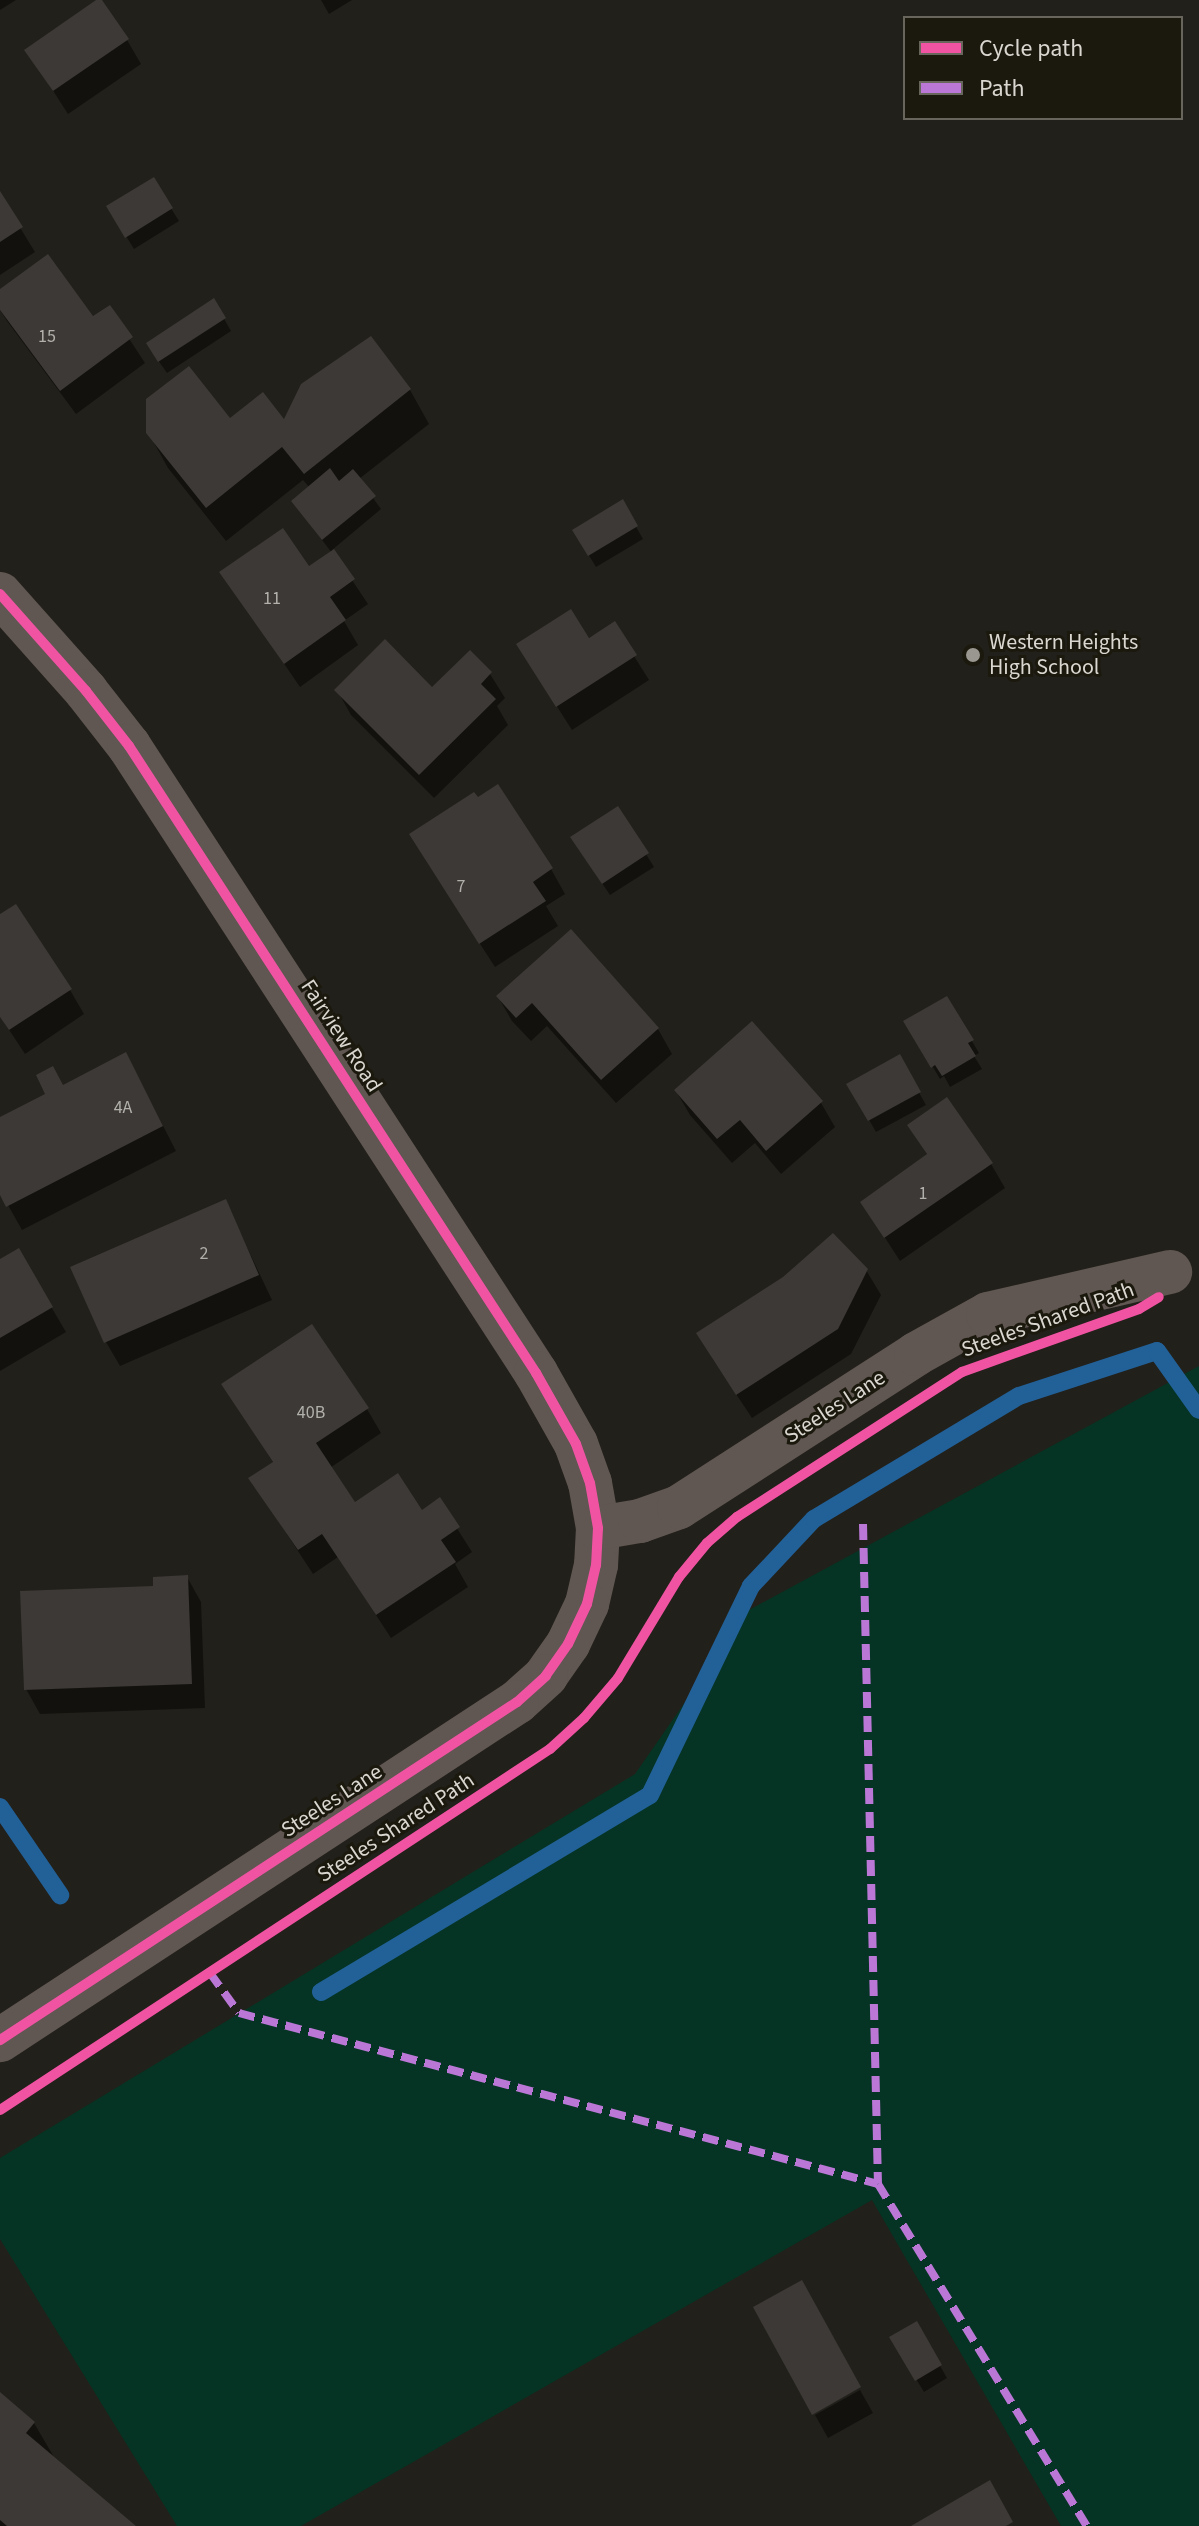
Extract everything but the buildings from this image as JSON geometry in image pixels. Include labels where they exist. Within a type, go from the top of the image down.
[{"type":"street","name":"Fairview Road","points":[[0,594],[86,691],[129,746],[536,1373],[576,1444],[590,1483],[598,1528]]},
{"type":"street","name":"Steeles Lane","points":[[0,2040],[517,1702],[546,1676],[568,1644],[587,1604],[598,1528],[640,1521],[679,1507],[916,1354],[988,1314],[1170,1272]]},
{"type":"green space","points":[[1199,1366],[1199,2526],[1061,2526],[872,2200],[301,2526],[177,2526],[0,2239],[0,2158],[635,1774],[749,1610]]},
{"type":"waterway","points":[[321,1992],[650,1795],[751,1586],[814,1519],[1019,1396],[1157,1351],[1199,1410]]},
{"type":"waterway","points":[[0,1807],[60,1895]]},
{"type":"marked path","points":[[863,1524],[878,2184],[1087,2526]]},
{"type":"marked path","points":[[210,1973],[239,2013],[878,2184]]},
{"type":"cycle path","points":[[0,594],[86,691],[129,746],[536,1373],[576,1444],[590,1483],[598,1528],[596,1565],[587,1604],[568,1644],[546,1676],[517,1702],[0,2040]]},
{"type":"cycle path","name":"Steeles Shared Path","points":[[0,2110],[550,1749],[584,1718],[618,1678],[679,1577],[707,1543],[737,1517],[962,1372],[1139,1309],[1159,1297]]},
{"type":"place","name":"Western Heights High School","points":[[973,655]]}]
